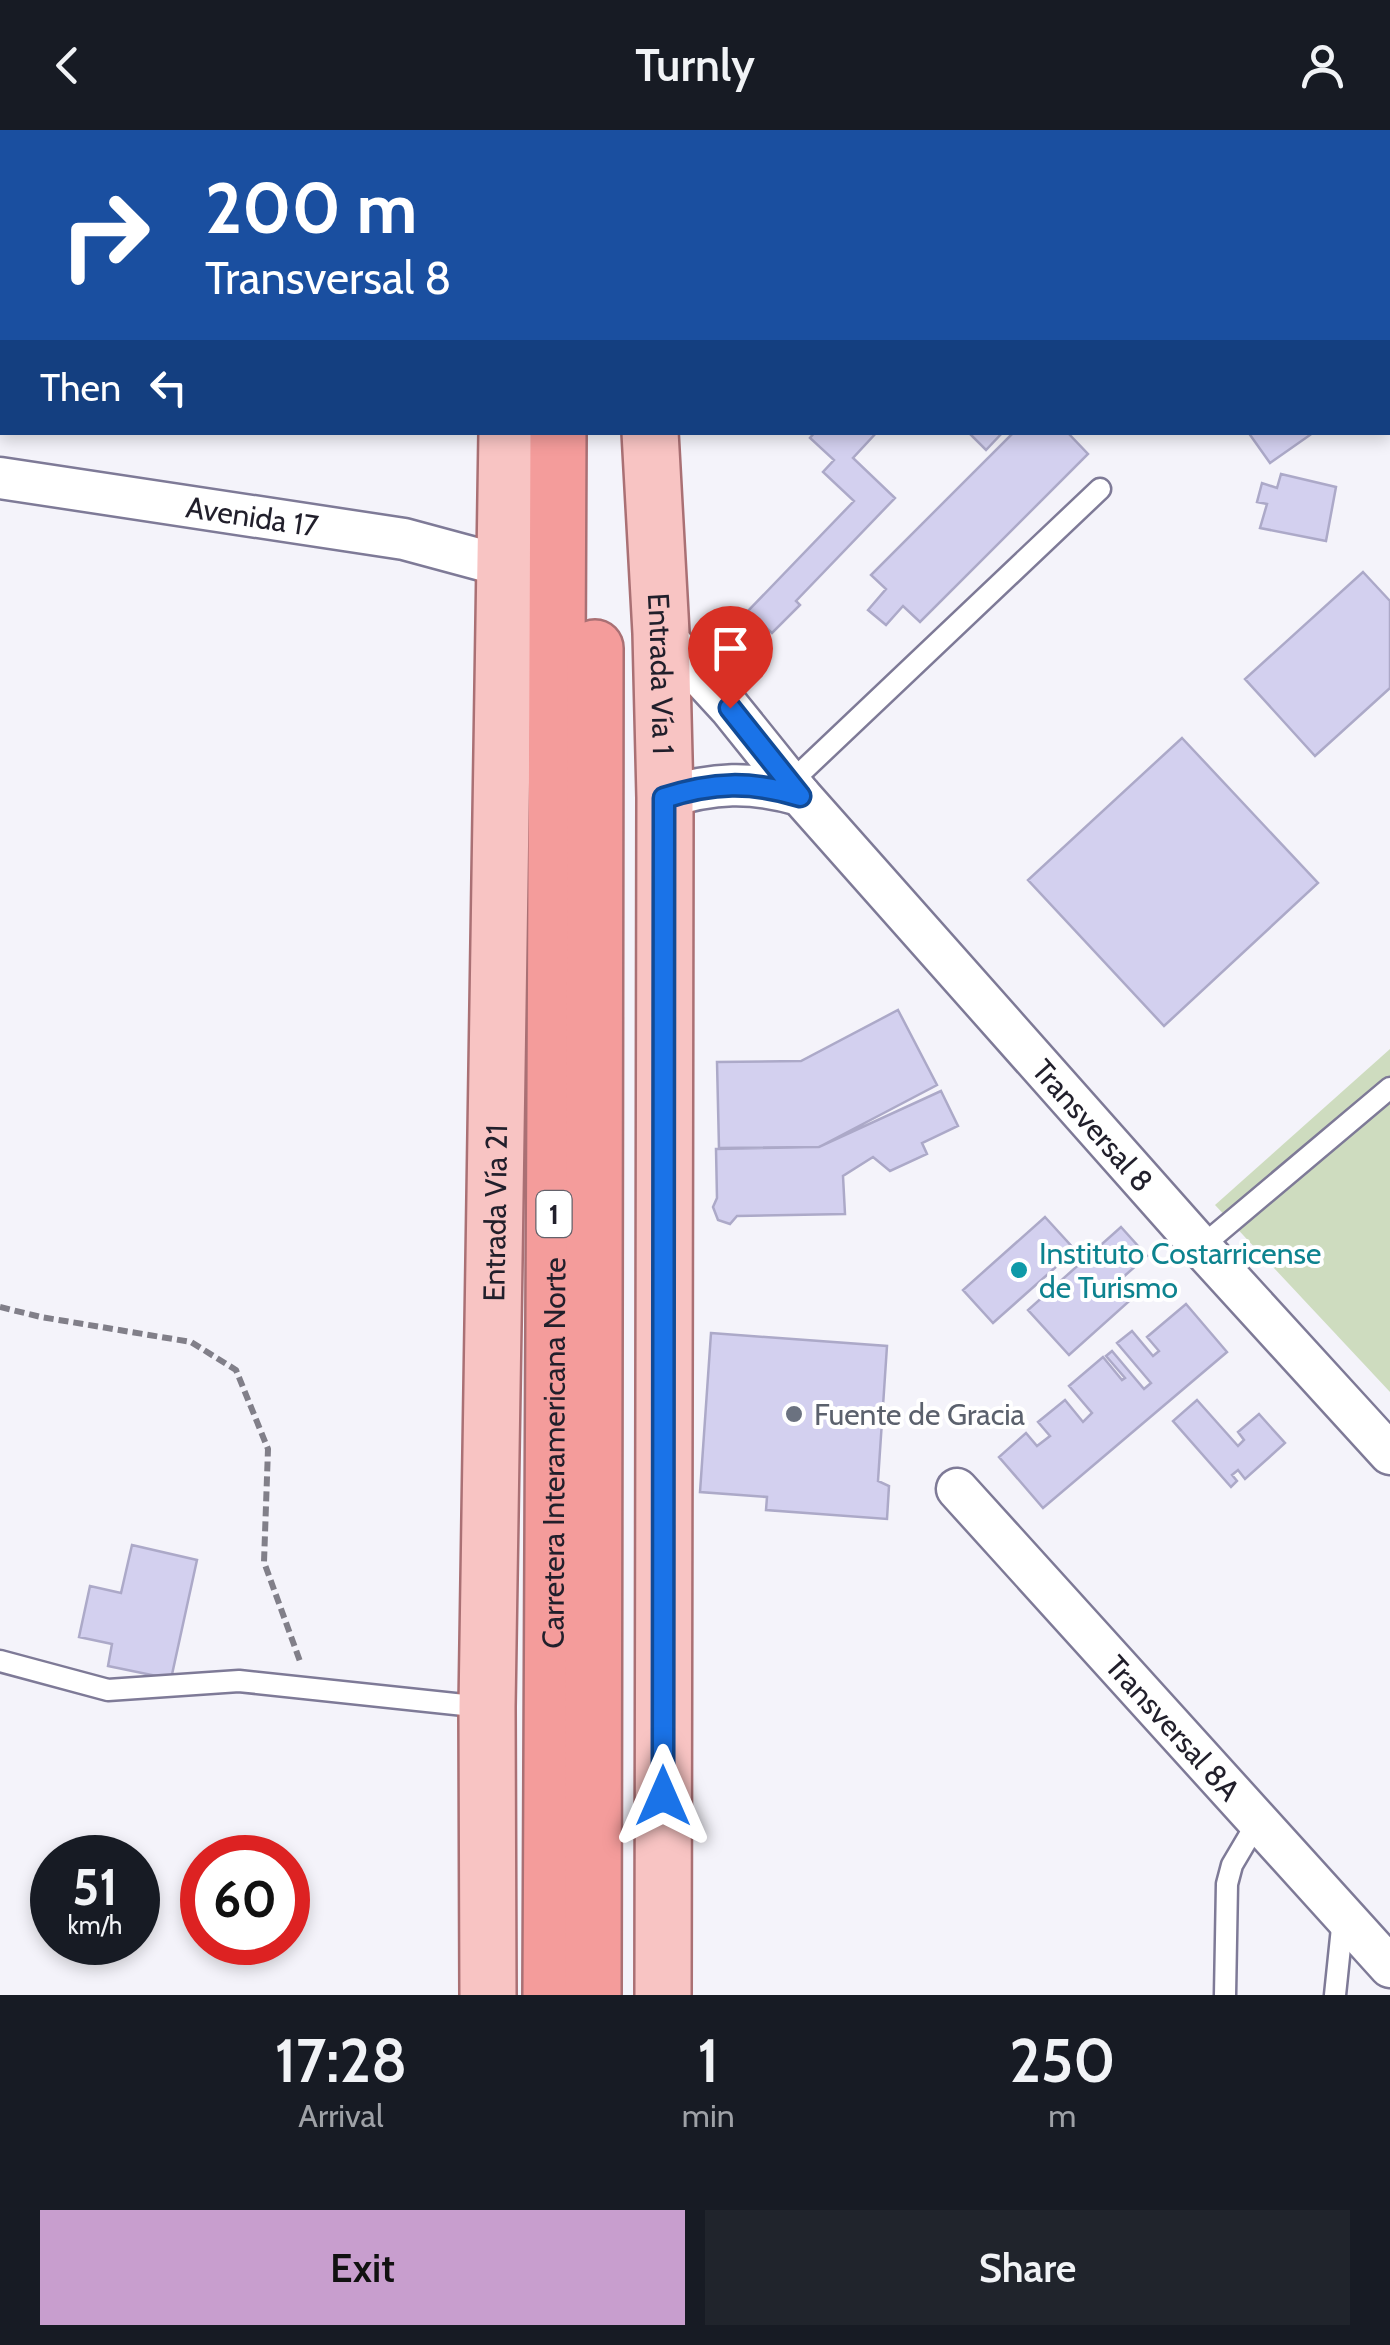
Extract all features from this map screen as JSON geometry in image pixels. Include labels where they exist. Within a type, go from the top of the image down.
[{"type":"highway","name":"Carretera Interamericana Norte","points":[[551,1995],[558,435]]},
{"type":"highway","name":"Carretera Interamericana Norte","points":[[593,1995],[595,435]]},
{"type":"main road","name":"Entrada Vía 21","points":[[488,1995],[487,1708],[507,435]]},
{"type":"main road","name":"Entrada Vía 1","points":[[650,435],[662,633],[664,798],[663,1995]]},
{"type":"street","name":"Avenida 17","points":[[0,478],[404,539],[504,566]]},
{"type":"street","name":"Transversal 8","points":[[662,633],[1201,1248],[1390,1454]]},
{"type":"street","points":[[664,798],[732,782],[796,789]]},
{"type":"street","name":"Transversal 8A","points":[[956,1489],[1390,1967]]},
{"type":"lane","points":[[796,789],[1100,489]]},
{"type":"lane","points":[[1201,1248],[1390,1088]]},
{"type":"lane","points":[[0,1661],[108,1690],[239,1681],[487,1708]]},
{"type":"lane","points":[[1224,1995],[1227,1884],[1232,1865],[1258,1821]]},
{"type":"lane","points":[[1335,1995],[1343,1915]]},
{"type":"path","points":[[0,1307],[190,1342],[236,1370],[268,1448],[264,1562],[310,1688]]},
{"type":"green space","points":[[1390,1049],[1390,1392],[1215,1205]]},
{"type":"building","points":[[874,435],[853,458],[895,498],[796,601],[800,605],[772,633],[748,611],[854,501],[823,472],[834,460],[810,438]]},
{"type":"building","points":[[971,435],[1000,435],[986,450]]},
{"type":"building","points":[[1011,435],[1070,435],[1088,454],[920,622],[903,606],[886,625],[868,610],[886,589],[871,575]]},
{"type":"building","points":[[1250,435],[1310,435],[1270,463]]},
{"type":"building","points":[[1281,474],[1336,487],[1326,541],[1260,528],[1267,504],[1257,502],[1262,483],[1277,488]]},
{"type":"building","points":[[1363,572],[1390,601],[1390,688],[1315,756],[1245,679]]},
{"type":"building","points":[[1182,738],[1318,883],[1164,1026],[1028,880]]},
{"type":"building","points":[[898,1010],[937,1085],[819,1147],[719,1148],[717,1062],[801,1061]]},
{"type":"building","points":[[941,1091],[958,1126],[922,1143],[927,1154],[890,1171],[873,1157],[843,1176],[845,1214],[737,1216],[730,1224],[718,1220],[713,1207],[717,1198],[716,1149],[819,1147]]},
{"type":"building","name":"Instituto Costarricense de Turismo","points":[[1045,1217],[1075,1250],[993,1323],[963,1290]]},
{"type":"building","points":[[1121,1227],[1147,1256],[1121,1279],[1136,1295],[1069,1355],[1028,1310]]},
{"type":"building","points":[[1186,1304],[1227,1352],[1043,1508],[999,1457],[1026,1433],[1037,1446],[1050,1436],[1038,1422],[1065,1400],[1083,1422],[1092,1413],[1069,1386],[1103,1357],[1122,1380],[1125,1378],[1106,1356],[1112,1351],[1144,1389],[1151,1383],[1117,1343],[1132,1331],[1153,1356],[1159,1351],[1147,1337]]},
{"type":"building","name":"Fuente de Gracia","points":[[711,1333],[887,1346],[878,1481],[889,1486],[887,1519],[766,1510],[767,1497],[700,1492]]},
{"type":"building","points":[[1197,1400],[1238,1446],[1244,1440],[1238,1432],[1259,1414],[1285,1443],[1245,1479],[1238,1470],[1232,1475],[1237,1481],[1231,1487],[1173,1421]]},
{"type":"building","points":[[132,1545],[197,1560],[171,1679],[108,1666],[112,1644],[79,1637],[90,1586],[121,1593]]},
{"type":"place","name":"Instituto Costarricense de Turismo","points":[[1019,1270]]},
{"type":"place","name":"Fuente de Gracia","points":[[794,1414]]},
{"type":"route","points":[[663,1796],[664,798],[732,782],[767,786],[800,796],[730,708]]}]
